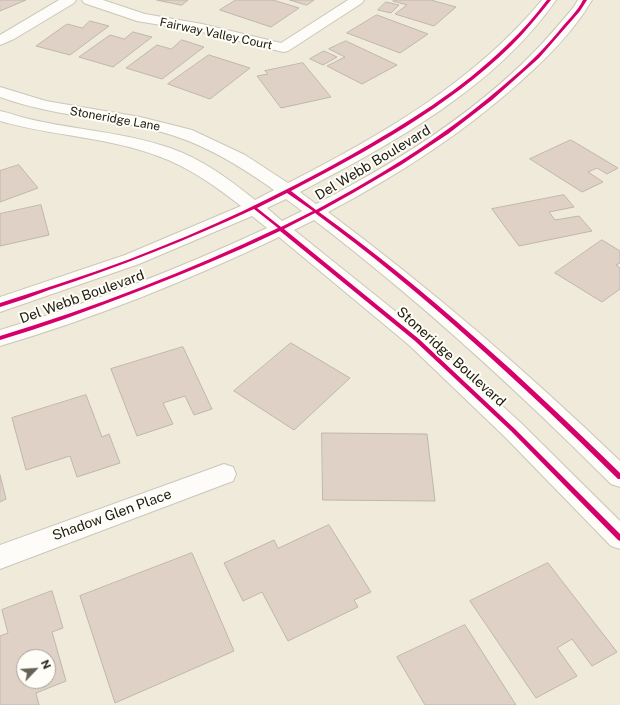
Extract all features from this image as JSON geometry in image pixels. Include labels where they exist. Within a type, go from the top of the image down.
[{"type":"street","points":[[0,41],[69,0]]},
{"type":"street","name":"Fairway Valley Court","points":[[89,0],[142,18],[202,28],[282,48],[357,0]]},
{"type":"street","name":"Del Webb Boulevard","points":[[0,305],[151,252],[288,191],[394,133],[438,104],[470,80],[526,29],[549,0]]},
{"type":"street","name":"Del Webb Boulevard","points":[[0,338],[114,298],[222,256],[316,212],[369,183],[466,118],[533,62],[585,0]]},
{"type":"street","name":"Stoneridge Lane","points":[[0,92],[47,107],[145,122],[186,134],[226,151],[256,168],[288,191]]},
{"type":"street","name":"Stoneridge Lane","points":[[0,116],[34,126],[126,141],[164,152],[199,168],[254,207]]},
{"type":"street","name":"Stoneridge Boulevard","points":[[288,191],[373,254],[450,319],[549,406],[620,477]]},
{"type":"street","name":"Stoneridge Boulevard","points":[[254,207],[417,340],[513,430],[620,538]]},
{"type":"street","name":"Shadow Glen Place","points":[[0,557],[224,474]]},
{"type":"building","points":[[0,0],[26,0],[0,11]]},
{"type":"building","points":[[157,0],[188,0],[182,5]]},
{"type":"building","points":[[236,0],[273,0],[299,8],[271,27],[220,10]]},
{"type":"building","points":[[290,0],[314,0],[307,5]]},
{"type":"building","points":[[431,0],[456,7],[434,26],[395,14],[407,5],[393,1]]},
{"type":"building","points":[[386,2],[399,5],[391,13],[378,10]]},
{"type":"building","points":[[377,15],[428,34],[400,53],[347,33]]},
{"type":"building","points":[[90,21],[109,26],[70,55],[36,46],[67,24],[82,28]]},
{"type":"building","points":[[133,32],[152,37],[113,67],[79,57],[110,35],[124,39]]},
{"type":"building","points":[[182,40],[204,47],[162,79],[126,68],[157,45],[171,49]]},
{"type":"building","points":[[346,41],[397,65],[362,84],[327,66],[345,57],[329,49]]},
{"type":"building","points":[[324,51],[337,57],[323,65],[310,59]]},
{"type":"building","points":[[209,55],[250,68],[210,99],[168,84]]},
{"type":"building","points":[[303,63],[331,97],[281,108],[257,76],[268,74],[265,71]]},
{"type":"building","points":[[571,140],[618,168],[607,174],[597,168],[588,172],[603,182],[582,192],[530,159]]},
{"type":"building","points":[[19,165],[38,188],[0,202],[0,171]]},
{"type":"building","points":[[564,195],[574,207],[549,212],[555,220],[579,216],[592,231],[519,246],[492,209]]},
{"type":"building","points":[[41,205],[49,235],[0,246],[0,214]]},
{"type":"building","points":[[602,240],[620,251],[620,263],[616,265],[620,268],[620,289],[602,302],[555,273]]},
{"type":"building","points":[[291,343],[350,378],[294,430],[234,391]]},
{"type":"building","points":[[183,347],[212,409],[194,415],[185,396],[163,403],[173,424],[137,436],[111,369]]},
{"type":"building","points":[[86,395],[102,437],[109,434],[120,463],[77,477],[70,456],[26,470],[12,418]]},
{"type":"building","points":[[322,433],[427,434],[435,501],[323,500]]},
{"type":"building","points":[[0,475],[6,499],[0,502]]},
{"type":"building","points":[[329,525],[371,592],[354,600],[358,607],[288,641],[262,592],[243,601],[224,563],[274,540],[278,548]]},
{"type":"building","points":[[192,553],[234,651],[115,703],[80,596]]},
{"type":"building","points":[[548,563],[617,652],[592,666],[572,639],[557,648],[577,676],[536,698],[470,601]]},
{"type":"building","points":[[52,591],[63,628],[52,632],[66,681],[56,685],[56,649],[16,649],[16,689],[46,689],[36,693],[39,705],[0,705],[0,636],[8,633],[2,610]]},
{"type":"building","points":[[465,625],[516,705],[425,705],[397,657]]},
{"type":"cycle path","points":[[0,305],[76,280],[178,241],[258,206],[336,165],[413,120],[463,85],[509,46],[530,24],[549,0]]},
{"type":"cycle path","points":[[0,338],[94,306],[201,264],[252,242],[352,192],[400,164],[446,133],[490,100],[538,57],[579,10],[585,0]]},
{"type":"cycle path","points":[[288,191],[373,254],[469,334],[530,390],[620,477]]},
{"type":"cycle path","points":[[254,207],[417,340],[513,430],[620,538]]}]
